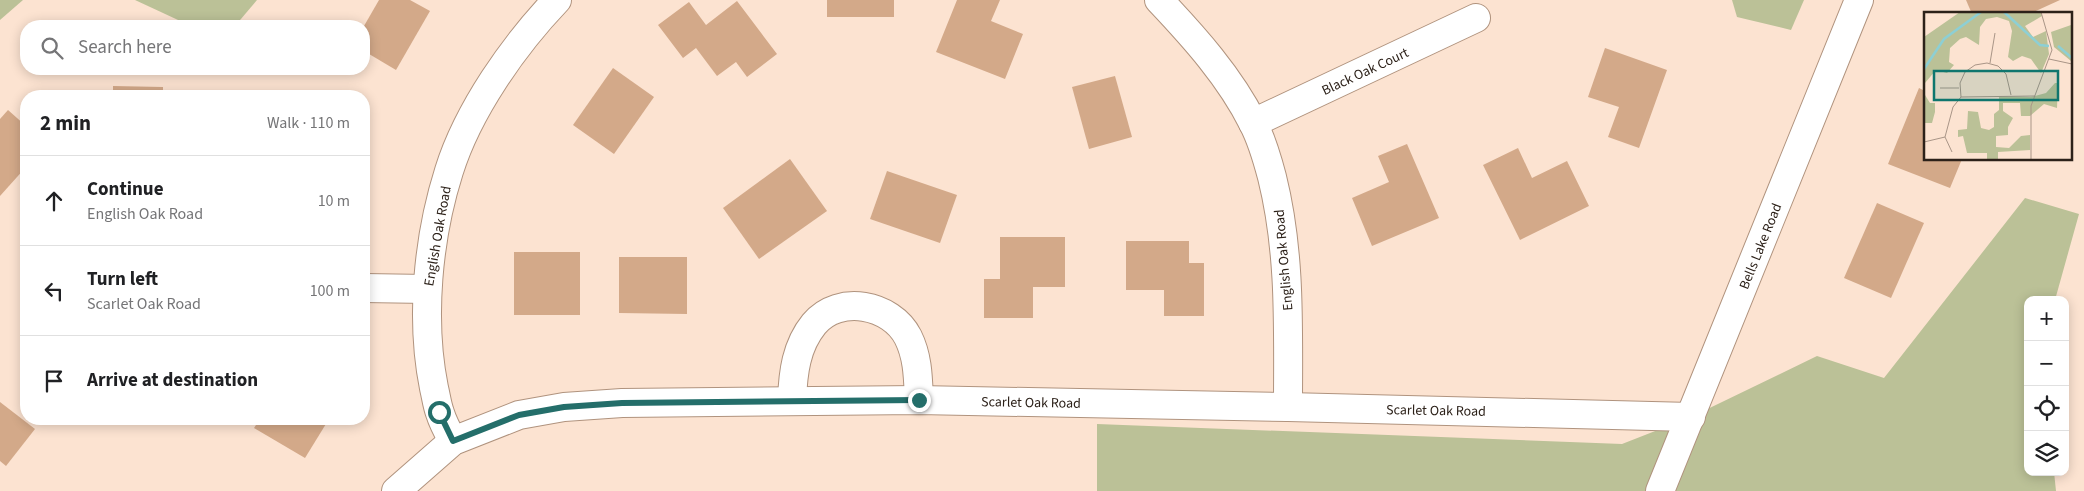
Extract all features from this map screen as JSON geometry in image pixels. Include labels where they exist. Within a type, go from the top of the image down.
[{"type":"street","name":"English Oak Road","points":[[453,441],[439,412],[431,372],[427,331],[427,289],[440,203],[449,170],[477,109],[507,59],[530,28],[557,0]]},
{"type":"street","name":"English Oak Road","points":[[1159,0],[1208,55],[1253,123],[1266,153],[1281,212],[1287,279],[1288,407]]},
{"type":"street","name":"Bells Lake Road","points":[[1660,491],[1859,0]]},
{"type":"street","name":"Black Oak Court","points":[[1253,123],[1476,18]]},
{"type":"street","points":[[370,288],[427,289]]},
{"type":"street","points":[[792,400],[793,375],[798,353],[815,323],[830,312],[844,307],[856,306],[868,307],[889,315],[898,322],[908,336],[915,354],[918,371],[919,400]]},
{"type":"street","name":"Scarlet Oak Road","points":[[396,491],[453,441],[519,415],[564,407],[622,403],[919,400],[1691,417]]},
{"type":"green space","points":[[0,0],[23,0],[0,20]]},
{"type":"green space","points":[[135,0],[257,0],[240,20],[178,20]]},
{"type":"green space","points":[[1732,0],[1804,0],[1791,30],[1737,17]]},
{"type":"green space","points":[[2025,198],[2079,214],[2056,296],[2024,296],[2024,476],[2054,476],[2056,491],[1097,491],[1097,424],[1622,444],[1691,417],[1817,356],[1884,378]]},
{"type":"building","points":[[379,0],[410,0],[430,11],[396,70],[370,55],[370,20],[367,20]]},
{"type":"building","points":[[827,0],[894,0],[894,17],[827,17]]},
{"type":"building","points":[[957,0],[1000,0],[991,21],[1023,34],[1005,79],[936,52]]},
{"type":"building","points":[[1966,0],[2060,0],[2033,12],[1971,12]]},
{"type":"building","points":[[737,1],[777,54],[747,77],[736,62],[717,76],[696,48],[683,58],[658,25],[689,2],[706,25]]},
{"type":"building","points":[[1605,48],[1667,70],[1639,148],[1608,137],[1619,107],[1588,97]]},
{"type":"building","points":[[613,68],[654,97],[614,154],[573,125]]},
{"type":"building","points":[[1115,76],[1132,137],[1089,149],[1072,87]]},
{"type":"building","points":[[113,86],[163,87],[163,90],[113,90]]},
{"type":"building","points":[[1919,88],[1924,90],[1924,160],[1962,160],[1950,188],[1888,164]]},
{"type":"building","points":[[8,110],[20,121],[20,174],[0,196],[0,119]]},
{"type":"building","points":[[1407,144],[1439,218],[1372,246],[1352,198],[1389,182],[1378,156]]},
{"type":"building","points":[[1518,148],[1532,178],[1567,161],[1589,206],[1520,240],[1483,165]]},
{"type":"building","points":[[790,159],[827,211],[759,259],[723,208]]},
{"type":"building","points":[[887,171],[957,195],[940,243],[870,219]]},
{"type":"building","points":[[1877,203],[1924,223],[1891,298],[1844,278]]},
{"type":"building","points":[[1000,237],[1065,237],[1065,287],[1033,287],[1033,318],[984,318],[984,279],[1000,279]]},
{"type":"building","points":[[1126,241],[1189,241],[1189,263],[1204,263],[1204,316],[1164,316],[1164,290],[1126,290]]},
{"type":"building","points":[[514,252],[580,252],[580,315],[514,315]]},
{"type":"building","points":[[619,257],[687,257],[687,314],[619,313]]},
{"type":"building","points":[[0,402],[20,417],[20,425],[30,425],[35,429],[6,466],[0,461]]},
{"type":"building","points":[[256,425],[325,425],[305,458],[254,428]]},
{"type":"route","points":[[439,412],[453,441],[519,415],[564,407],[622,403],[919,400]]}]
